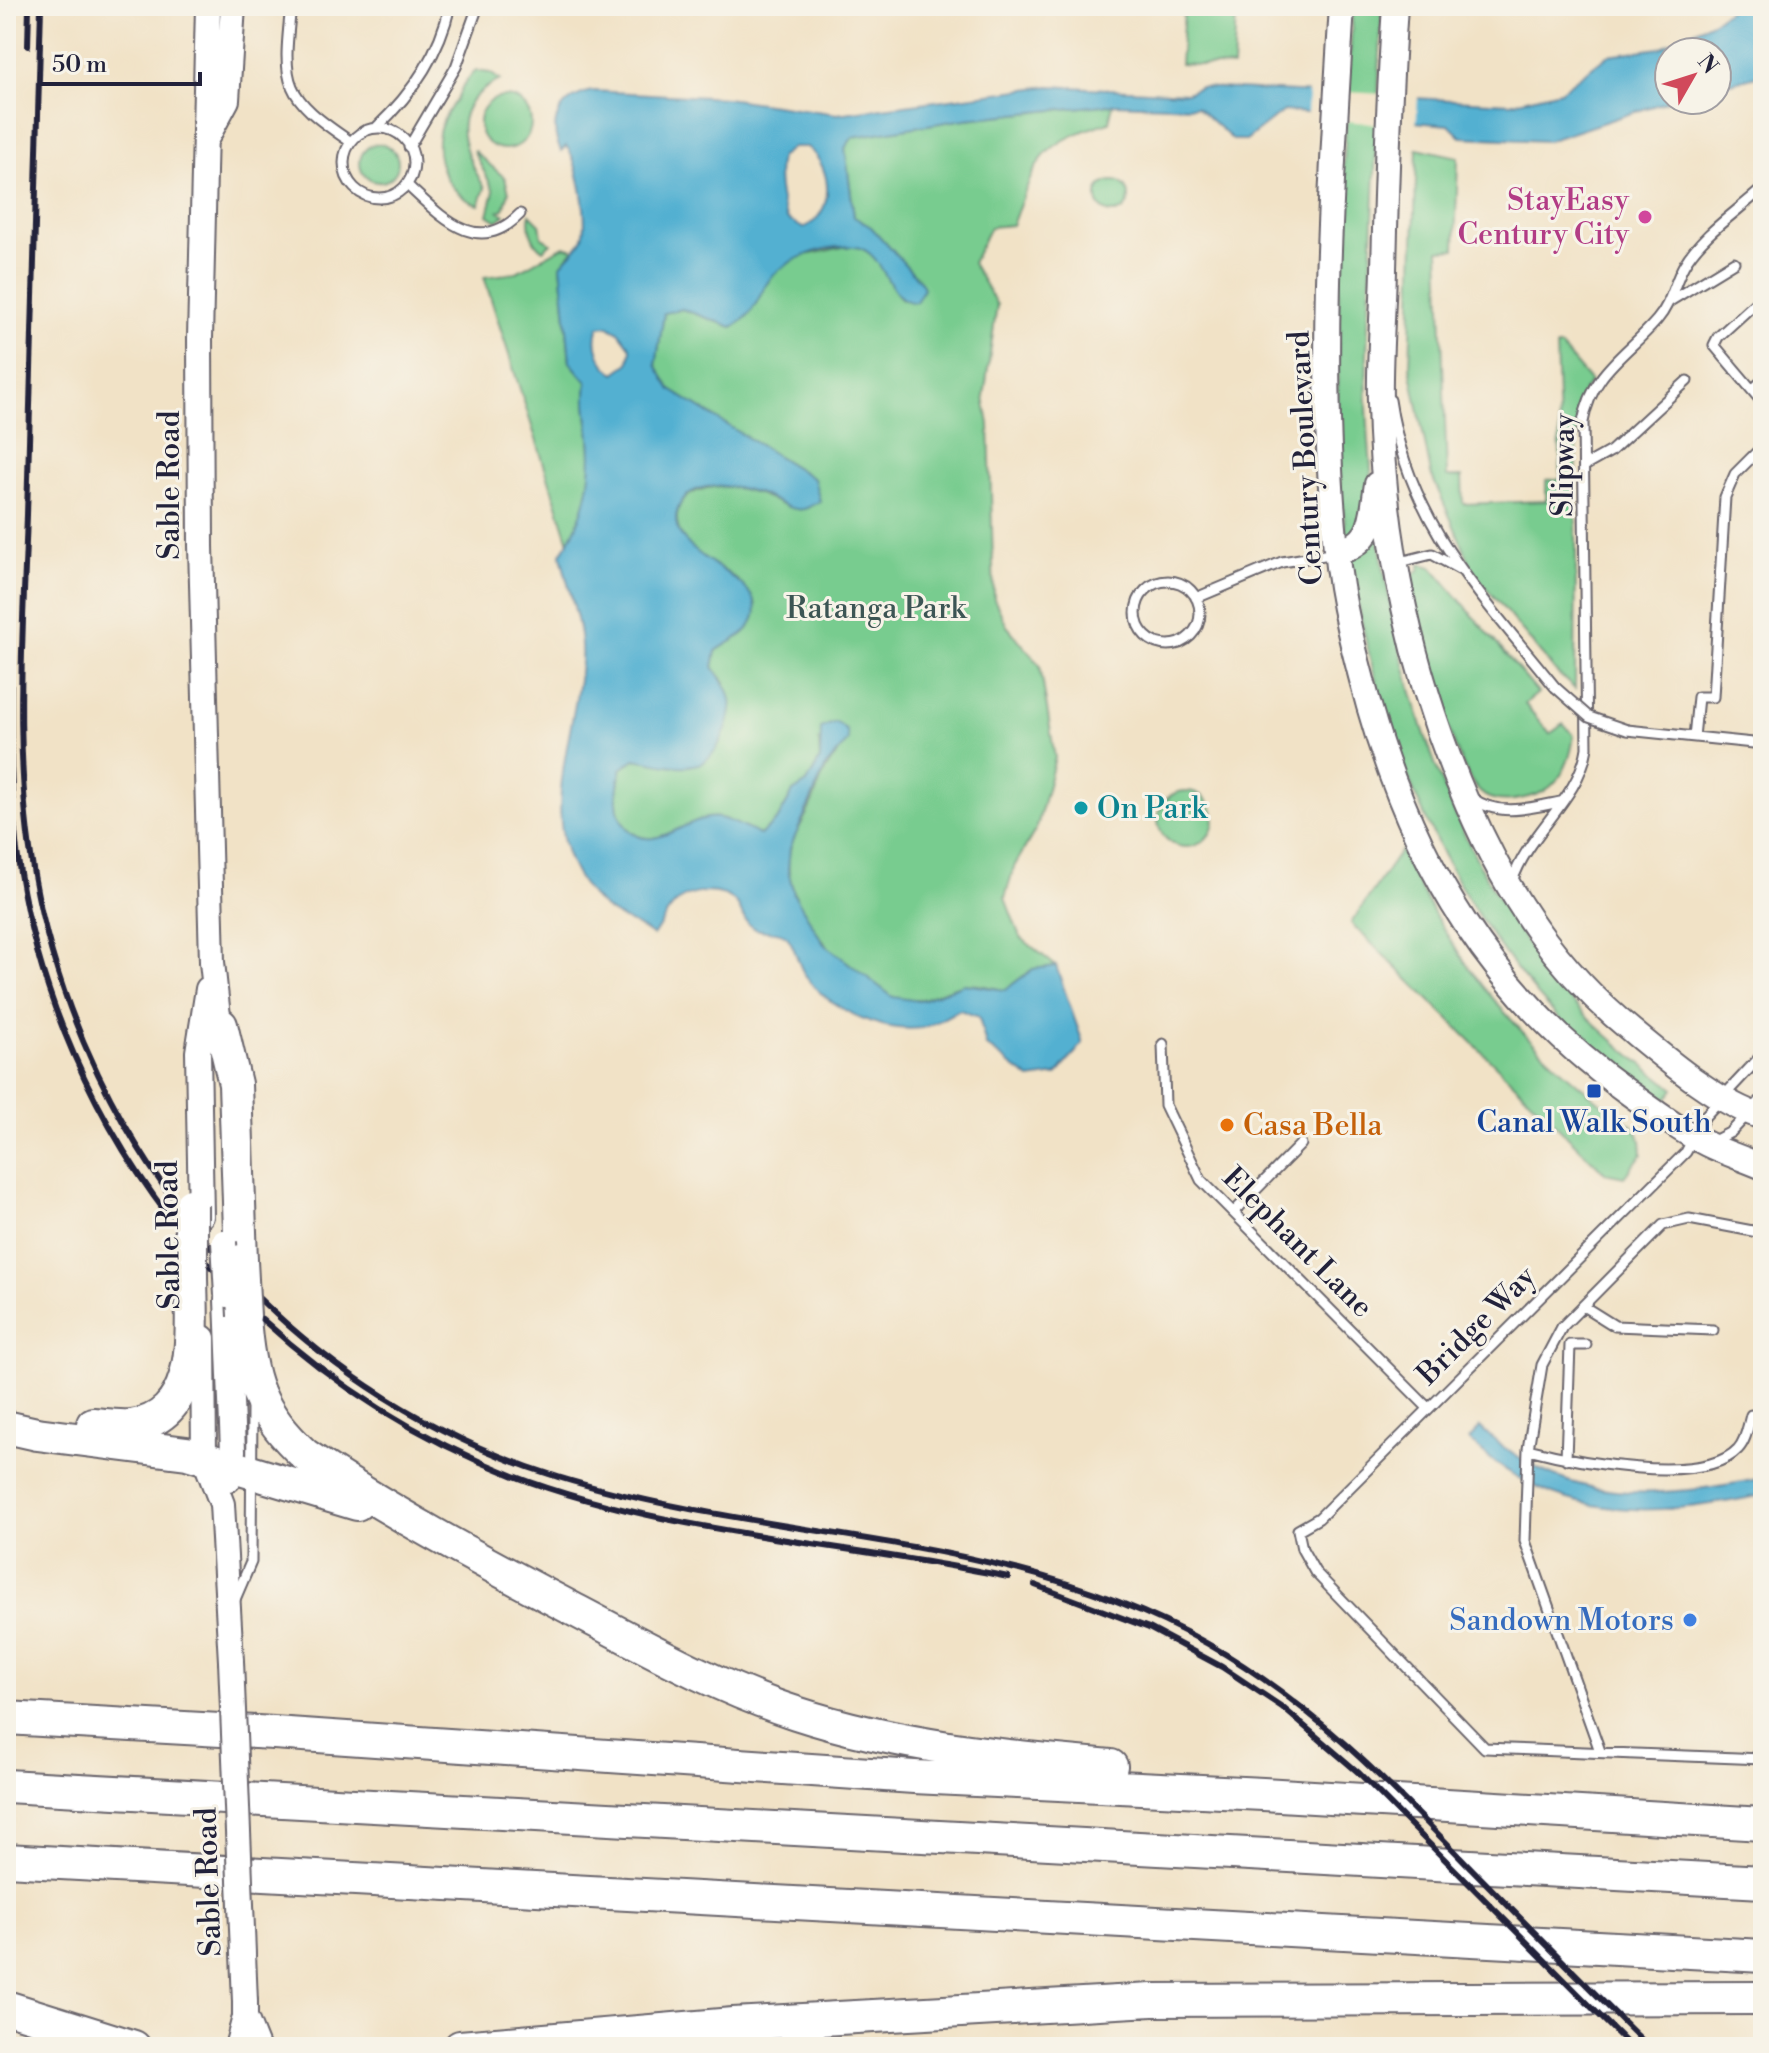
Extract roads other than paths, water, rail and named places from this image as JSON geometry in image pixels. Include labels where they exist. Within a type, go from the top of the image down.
[{"type":"highway","points":[[221,1025],[235,1084],[232,1252],[236,1308],[252,1379],[268,1414],[305,1455],[448,1542],[727,1689],[799,1714],[912,1741],[1045,1760],[1203,1773],[1263,1794]]},
{"type":"highway","points":[[6,1426],[36,1422],[131,1426],[154,1418],[180,1395],[189,1371],[197,1203]]},
{"type":"highway","points":[[6,1426],[37,1434],[230,1464],[356,1503],[448,1542]]},
{"type":"highway","points":[[6,1718],[914,1777],[1763,1824]]},
{"type":"highway","points":[[6,1786],[1763,1882]]},
{"type":"highway","points":[[6,1860],[1763,1956]]},
{"type":"highway","points":[[460,2047],[733,2024],[1152,2000],[1763,1998]]},
{"type":"highway","points":[[6,2007],[134,2047]]},
{"type":"main road","name":"Sable Road","points":[[208,6],[201,546],[212,962],[221,1025]]},
{"type":"main road","points":[[204,141],[227,100],[233,6]]},
{"type":"main road","name":"Century Boulevard","points":[[1342,6],[1328,408],[1336,553],[1348,621],[1380,745],[1433,871],[1464,925],[1497,973],[1566,1043],[1695,1144],[1763,1167]]},
{"type":"main road","points":[[1336,553],[1357,547],[1369,531],[1377,484],[1395,6]]},
{"type":"main road","points":[[1380,402],[1396,563],[1420,670],[1458,782],[1510,894],[1566,970],[1600,1006],[1721,1095],[1759,1109]]},
{"type":"main road","name":"Sable Road","points":[[197,1203],[198,1052],[212,962]]},
{"type":"main road","name":"Sable Road","points":[[196,1271],[230,1464]]},
{"type":"main road","name":"Sable Road","points":[[236,1308],[230,1464],[222,1504],[245,2010],[237,2047]]},
{"type":"main road","name":"Sable Road","points":[[245,2010],[257,2047]]},
{"type":"lane","points":[[291,6],[285,60],[289,83],[297,100],[316,119],[351,142]]},
{"type":"lane","points":[[376,128],[413,88],[432,57],[450,6]]},
{"type":"lane","points":[[409,147],[456,67],[478,6]]},
{"type":"lane","points":[[376,128],[399,134],[409,147],[414,164],[407,185],[398,193],[376,199],[355,190],[344,170],[344,158],[351,142],[365,131],[376,128]]},
{"type":"lane","points":[[407,185],[448,222],[473,233],[493,233],[508,226],[520,214]]},
{"type":"lane","name":"Slipway","points":[[1510,894],[1522,857],[1560,802],[1578,782],[1587,748],[1586,465],[1583,422],[1594,385],[1658,319],[1670,301],[1684,264],[1697,247],[1763,188]]},
{"type":"lane","points":[[1670,301],[1734,262]]},
{"type":"lane","points":[[1763,296],[1718,337],[1714,345],[1763,403]]},
{"type":"lane","points":[[1382,357],[1399,445],[1410,480],[1435,534],[1571,703],[1589,717],[1627,730],[1763,744]]},
{"type":"lane","points":[[1752,390],[1763,380]]},
{"type":"lane","points":[[1586,465],[1611,451],[1687,381]]},
{"type":"lane","points":[[1694,737],[1698,697],[1713,693],[1725,497],[1735,474],[1763,446]]},
{"type":"lane","points":[[1196,598],[1282,562],[1336,553]]},
{"type":"lane","points":[[1396,563],[1432,554],[1462,570]]},
{"type":"lane","points":[[1175,581],[1191,589],[1196,598],[1199,622],[1190,637],[1175,645],[1157,644],[1143,633],[1136,617],[1138,600],[1149,586],[1175,581]]},
{"type":"lane","points":[[1458,782],[1479,803],[1502,810],[1524,810],[1560,802]]},
{"type":"lane","name":"Elephant Lane","points":[[1163,1044],[1165,1105],[1201,1180],[1427,1407]]},
{"type":"lane","points":[[1695,1144],[1721,1095],[1763,1054]]},
{"type":"lane","points":[[1695,1144],[1731,1132],[1759,1109]]},
{"type":"lane","points":[[1234,1212],[1301,1144]]},
{"type":"lane","name":"Bridge Way","points":[[1600,1751],[1485,1748],[1315,1572],[1302,1549],[1298,1530],[1319,1518],[1427,1407],[1695,1144]]},
{"type":"lane","points":[[1763,1233],[1676,1219],[1663,1225],[1562,1327],[1542,1365],[1528,1449],[1525,1507],[1525,1541],[1529,1556],[1600,1751],[1761,1759],[1759,1740],[1763,1737]]},
{"type":"lane","points":[[1583,1306],[1615,1326],[1713,1330]]},
{"type":"lane","points":[[1566,1459],[1570,1345],[1586,1345]]},
{"type":"lane","points":[[228,1614],[251,1562],[230,1464],[252,1379]]},
{"type":"lane","points":[[1528,1449],[1566,1459],[1639,1467],[1686,1467],[1720,1462],[1741,1447],[1751,1415]]},
{"type":"water","points":[[1734,6],[1763,6],[1763,74],[1733,82],[1733,36],[1684,36],[1714,21]]},
{"type":"water","points":[[1653,49],[1653,106],[1547,141],[1461,137],[1449,125],[1283,111],[1246,140],[1233,140],[1197,107],[1113,104],[965,119],[853,137],[845,148],[854,217],[871,227],[921,282],[924,288],[916,302],[906,301],[899,295],[874,257],[865,250],[843,247],[805,255],[782,268],[766,285],[749,314],[732,327],[682,309],[664,313],[656,365],[671,390],[814,479],[820,501],[798,509],[748,490],[717,486],[697,489],[682,501],[676,521],[683,538],[751,595],[756,611],[747,630],[716,651],[713,667],[724,682],[731,700],[730,717],[718,746],[705,761],[691,766],[635,759],[621,769],[617,800],[622,822],[638,836],[649,838],[708,818],[725,819],[760,835],[778,819],[793,792],[807,783],[820,759],[821,728],[836,722],[847,731],[848,741],[826,766],[790,848],[788,870],[794,894],[824,944],[893,997],[919,1001],[964,984],[1005,990],[1033,969],[1056,966],[1083,1043],[1057,1075],[1030,1079],[986,1046],[979,1017],[960,1010],[926,1027],[906,1029],[873,1022],[842,1009],[806,977],[785,935],[753,928],[736,903],[722,894],[705,892],[680,900],[668,912],[653,936],[597,901],[577,875],[565,847],[560,817],[565,755],[581,662],[578,621],[561,554],[582,513],[591,469],[587,382],[570,362],[561,265],[582,240],[585,220],[575,164],[566,146],[561,151],[555,130],[560,112],[572,99],[592,91],[726,98],[837,114],[1049,86],[1187,93],[1199,87],[1510,103],[1560,91],[1608,55]],"holes":[[[793,147],[807,147],[822,166],[827,190],[821,212],[803,228],[787,219],[778,172],[780,157]],[[608,326],[619,332],[631,348],[629,363],[615,373],[605,365],[596,340],[599,327]]]},
{"type":"water","points":[[1480,1427],[1512,1453],[1544,1472],[1578,1484],[1613,1491],[1649,1492],[1686,1490],[1763,1478],[1763,1495],[1683,1508],[1645,1509],[1607,1507],[1571,1500],[1536,1487],[1502,1467],[1469,1440]]},
{"type":"railway","points":[[28,46],[29,6]]},
{"type":"railway","points":[[41,6],[21,695],[23,786],[34,875],[59,977],[98,1075],[150,1165],[212,1249],[286,1323],[368,1387],[459,1438],[558,1477],[639,1498],[971,1558],[1052,1579],[1131,1607],[1208,1644],[1280,1691],[1346,1745],[1409,1804],[1649,2047]]},
{"type":"railway","points":[[11,662],[11,768],[16,847],[32,932],[49,990],[96,1102],[126,1155],[160,1205],[239,1296]]},
{"type":"railway","points":[[262,1319],[319,1367],[380,1409],[445,1445],[514,1476],[572,1496],[694,1524],[1008,1577]]},
{"type":"railway","points":[[1035,1585],[1149,1628],[1222,1667],[1282,1707],[1359,1773],[1631,2047]]},
{"type":"place","name":"StayEasy Century City","points":[[1645,217]]},
{"type":"place","name":"On Park","points":[[1081,808]]},
{"type":"place","name":"Canal Walk South","points":[[1594,1091]]},
{"type":"place","name":"Casa Bella","points":[[1227,1125]]},
{"type":"place","name":"Sandown Motors","points":[[1690,1620]]},
{"type":"park label","name":"Ratanga Park","points":[[876,608]]}]
